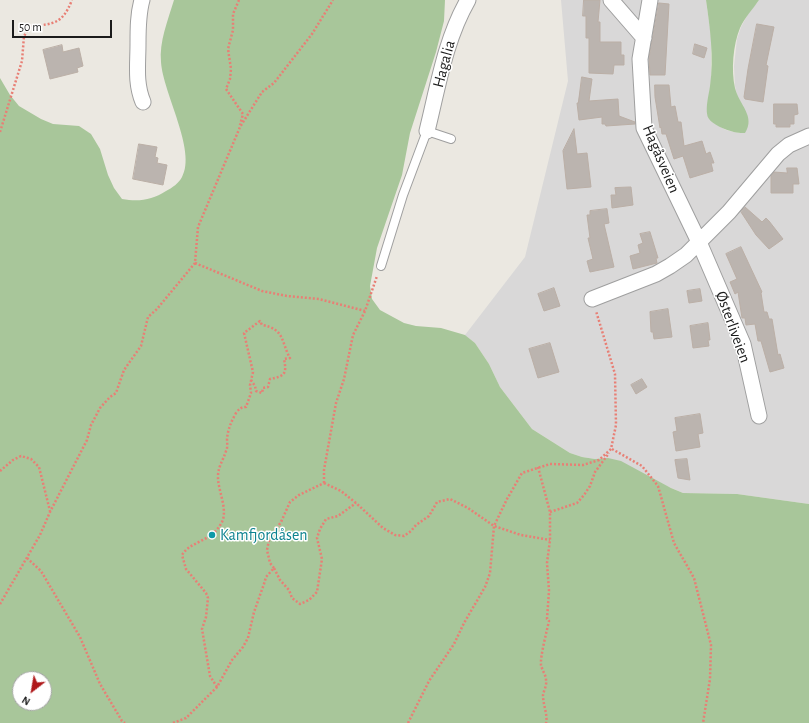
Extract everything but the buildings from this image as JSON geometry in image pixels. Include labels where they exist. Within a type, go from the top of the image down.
[{"type":"street","points":[[142,0],[139,12],[137,79],[143,102]]},
{"type":"street","name":"Hagalia","points":[[427,131],[442,66],[460,14],[468,0]]},
{"type":"street","points":[[611,0],[644,38]]},
{"type":"street","name":"Hagåsveien","points":[[650,0],[640,59],[644,128],[699,242]]},
{"type":"street","points":[[592,299],[656,274],[686,255],[729,212],[778,154],[788,145],[809,136]]},
{"type":"street","name":"Østerliveien","points":[[699,242],[743,344],[759,416]]},
{"type":"lane","points":[[381,266],[403,196],[427,131],[451,139]]},
{"type":"path","points":[[0,132],[22,61],[24,36],[30,27],[55,23],[67,14],[72,0]]},
{"type":"path","points":[[239,0],[233,14],[233,30],[228,49],[231,69],[230,79],[226,89],[243,114],[240,127]]},
{"type":"path","points":[[0,604],[27,558],[87,440],[91,425],[100,408],[116,393],[124,370],[141,346],[148,317],[157,309],[195,263],[198,227],[240,127],[262,92],[274,84],[312,34],[333,0]]},
{"type":"path","points":[[195,263],[262,291],[287,296],[319,299],[365,311]]},
{"type":"path","points":[[324,482],[324,470],[336,403],[344,379],[354,335],[365,311],[381,266]]},
{"type":"path","points":[[550,512],[576,503],[584,495],[590,486],[595,472],[611,449],[616,425],[615,374],[592,299]]},
{"type":"path","points":[[217,687],[210,676],[202,629],[206,617],[208,598],[206,593],[186,569],[182,555],[185,550],[204,540],[217,530],[223,520],[224,510],[218,478],[219,467],[227,450],[227,437],[230,423],[241,407],[246,407],[251,393],[250,385],[254,372],[244,333],[260,321],[262,325],[269,326],[280,333],[283,337],[286,350],[290,358],[284,359],[286,368],[284,373],[270,379],[268,388],[263,388],[262,393],[256,391],[252,380]]},
{"type":"path","points":[[408,723],[429,681],[454,644],[464,623],[485,587],[490,573],[494,526],[522,472],[550,464],[583,464],[599,460],[611,449]]},
{"type":"path","points":[[611,449],[642,466],[658,486],[674,543],[694,578],[710,645],[710,679],[703,723]]},
{"type":"path","points":[[0,471],[13,460],[21,456],[31,459],[39,467],[50,512]]},
{"type":"path","points":[[538,467],[550,512],[550,540],[547,563],[547,619],[549,622],[541,665],[546,679],[546,687],[543,694],[544,708],[547,718],[546,723]]},
{"type":"path","points":[[324,482],[341,491],[383,528],[395,535],[404,536],[429,516],[438,502],[450,499],[468,508],[494,526],[521,535],[550,540]]},
{"type":"path","points":[[324,482],[299,494],[290,502],[281,522],[269,540],[266,550],[270,563],[280,580],[289,590],[292,598],[300,604],[309,600],[318,592],[322,559],[317,538],[320,529],[326,519],[338,516],[356,503]]},
{"type":"path","points":[[27,558],[41,571],[80,637],[100,684],[122,721],[125,723]]},
{"type":"path","points":[[173,723],[186,718],[217,687],[232,660],[243,647],[248,638],[254,612],[266,577],[274,568]]},
{"type":"shaded area","points":[[561,0],[706,0],[711,36],[711,81],[707,113],[709,119],[726,130],[745,133],[735,86],[734,66],[737,39],[741,27],[748,14],[759,0],[809,0],[809,504],[737,494],[683,493],[608,458],[595,459],[570,453],[532,429],[500,387],[489,364],[475,343],[465,335],[525,257],[568,81]]},
{"type":"green space","points":[[174,0],[445,0],[444,21],[436,52],[410,133],[402,175],[377,248],[370,286],[372,299],[380,310],[404,323],[416,326],[441,328],[465,335],[475,343],[489,364],[500,387],[532,429],[570,453],[582,457],[595,459],[608,458],[621,461],[683,493],[737,494],[809,504],[809,723],[0,723],[0,78],[10,95],[19,106],[53,124],[79,126],[91,134],[100,149],[108,175],[114,188],[122,199],[140,200],[150,198],[161,194],[177,183],[182,177],[185,166],[185,152],[182,137],[163,75],[161,62],[161,47]]},
{"type":"green space","points":[[706,0],[759,0],[740,28],[733,58],[735,88],[746,110],[749,121],[745,133],[720,127],[712,122],[708,116],[707,108],[712,53]]},
{"type":"place","name":"Kamfjordåsen","points":[[212,535]]}]
